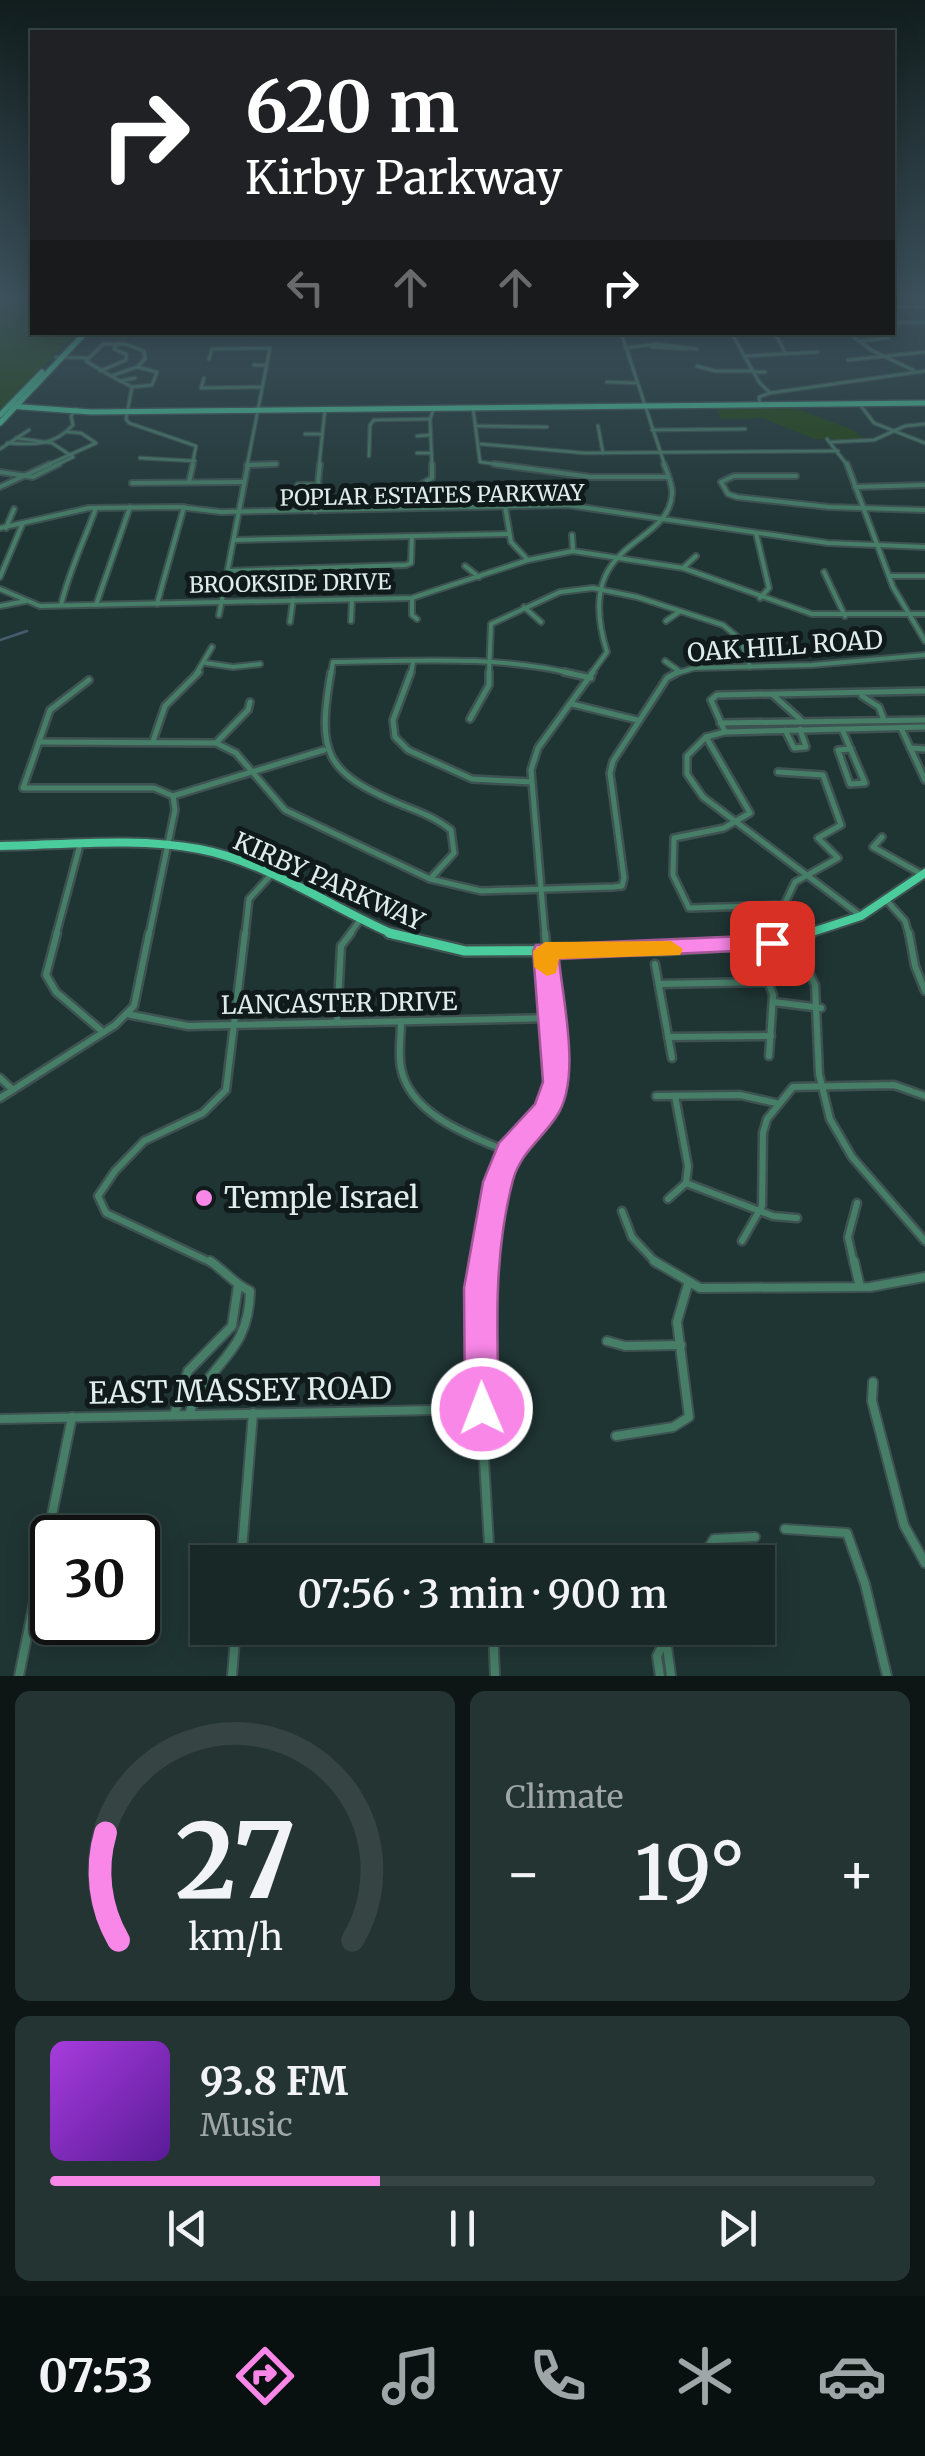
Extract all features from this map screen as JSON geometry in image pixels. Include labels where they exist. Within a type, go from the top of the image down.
[{"type":"main road","points":[[0,423],[40,378]]},
{"type":"main road","points":[[0,415],[14,405],[129,410],[925,402]]},
{"type":"main road","name":"KIRBY PARKWAY","points":[[0,846],[168,844],[224,855],[360,920],[412,942],[446,949],[737,947],[793,940],[862,916],[924,874]]},
{"type":"street","points":[[114,378],[132,387],[152,385],[155,378]]},
{"type":"street","points":[[120,382],[133,378]]},
{"type":"street","points":[[136,378],[129,424],[193,444],[195,461],[189,482]]},
{"type":"street","points":[[204,378],[201,388],[262,388]]},
{"type":"street","points":[[219,615],[264,378]]},
{"type":"street","points":[[488,1545],[480,1288],[498,1182],[509,1152],[547,1109],[558,1073],[530,782],[538,748],[608,652],[597,607],[616,557],[630,542],[656,529],[673,492],[635,378]]},
{"type":"street","points":[[759,378],[770,392]]},
{"type":"street","points":[[760,404],[760,396],[770,392],[870,378]]},
{"type":"street","points":[[607,382],[636,382]]},
{"type":"street","points":[[858,403],[869,420],[925,442]]},
{"type":"street","points":[[365,408],[365,415],[374,420],[430,419]]},
{"type":"street","points":[[423,483],[432,478],[430,419],[434,408]]},
{"type":"street","points":[[473,408],[480,462],[591,477],[668,476]]},
{"type":"street","points":[[315,511],[325,409]]},
{"type":"street","points":[[68,432],[75,410]]},
{"type":"street","points":[[369,456],[370,425],[374,420]]},
{"type":"street","points":[[925,424],[874,440],[829,441],[856,486],[890,576],[925,641]]},
{"type":"street","points":[[476,426],[547,427]]},
{"type":"street","points":[[598,426],[603,453]]},
{"type":"street","points":[[652,430],[745,429]]},
{"type":"street","points":[[0,449],[29,430]]},
{"type":"street","points":[[7,443],[41,446],[68,432],[81,433],[96,442],[70,452]]},
{"type":"street","points":[[306,434],[322,434]]},
{"type":"street","points":[[416,436],[430,435]]},
{"type":"street","points":[[0,472],[38,476],[72,458],[70,452],[52,442],[16,438]]},
{"type":"street","points":[[480,444],[603,453],[838,451]]},
{"type":"street","points":[[417,454],[431,453]]},
{"type":"street","points":[[140,458],[195,461]]},
{"type":"street","points":[[247,465],[276,464]]},
{"type":"street","points":[[0,487],[23,476]]},
{"type":"street","points":[[796,476],[734,476],[724,478],[723,487],[737,497],[925,510]]},
{"type":"street","points":[[132,483],[244,482]]},
{"type":"street","points":[[298,485],[318,484]]},
{"type":"street","points":[[856,486],[925,485]]},
{"type":"street","points":[[505,506],[508,534],[528,560]]},
{"type":"street","name":"POPLAR ESTATES PARKWAY","points":[[3,528],[96,508],[184,507],[240,512],[580,506],[756,534],[925,547]]},
{"type":"street","points":[[96,605],[130,507]]},
{"type":"street","points":[[157,604],[184,507]]},
{"type":"street","points":[[61,605],[70,567],[79,556],[96,508]]},
{"type":"street","points":[[3,528],[14,509]]},
{"type":"street","points":[[0,577],[22,525]]},
{"type":"street","points":[[234,540],[508,534]]},
{"type":"street","points":[[572,534],[573,551]]},
{"type":"street","points":[[756,534],[769,588],[760,598]]},
{"type":"street","points":[[228,571],[406,566],[411,564],[412,536]]},
{"type":"street","name":"BROOKSIDE DRIVE","points":[[0,606],[26,601],[36,606],[412,598],[528,560],[573,551],[683,568],[812,614],[925,614]]},
{"type":"street","points":[[683,568],[696,556]]},
{"type":"street","points":[[465,566],[479,577]]},
{"type":"street","points":[[824,572],[845,616]]},
{"type":"street","points":[[890,576],[925,576]]},
{"type":"street","points":[[0,589],[26,601]]},
{"type":"street","points":[[470,719],[489,686],[491,624],[570,590],[601,590],[637,597],[735,632],[750,666]]},
{"type":"street","points":[[351,621],[352,598]]},
{"type":"street","points":[[412,598],[412,614],[417,619]]},
{"type":"street","points":[[290,622],[293,599]]},
{"type":"street","points":[[524,607],[541,622]]},
{"type":"street","points":[[666,621],[679,612]]},
{"type":"street","points":[[154,741],[164,706],[206,663],[212,647]]},
{"type":"street","name":"OAK HILL ROAD","points":[[540,888],[622,886],[610,773],[638,720],[678,670],[925,654]]},
{"type":"street","points":[[430,879],[454,853],[451,830],[439,820],[344,775],[324,750],[322,710],[333,662],[490,660],[532,664],[591,678]]},
{"type":"street","points":[[665,661],[678,670]]},
{"type":"street","points":[[413,662],[408,688],[393,720],[396,737],[408,750],[472,779],[530,782]]},
{"type":"street","points":[[206,663],[233,667],[260,664]]},
{"type":"street","points":[[90,680],[53,706],[23,788],[154,788],[173,796],[324,750]]},
{"type":"street","points":[[725,732],[711,700],[715,696],[925,691]]},
{"type":"street","points":[[859,694],[880,707],[885,724]]},
{"type":"street","points":[[774,695],[803,722]]},
{"type":"street","points":[[216,743],[248,710],[250,702]]},
{"type":"street","points":[[572,704],[638,720]]},
{"type":"street","points":[[720,723],[925,724]]},
{"type":"street","points":[[862,916],[703,797],[687,774],[687,756],[706,738],[725,732],[925,724]]},
{"type":"street","points":[[900,728],[925,780]]},
{"type":"street","points":[[842,729],[851,749],[865,783],[850,784],[838,750],[851,749]]},
{"type":"street","points":[[786,730],[794,748],[806,747],[800,730]]},
{"type":"street","points":[[706,738],[715,746],[722,770],[741,786],[750,812],[738,822],[704,834],[674,838],[670,848],[680,900],[689,908],[784,904],[795,882],[838,858],[818,838],[841,825],[824,774],[778,772]]},
{"type":"street","points":[[39,742],[216,743],[232,750],[285,810],[430,879],[481,891],[540,888]]},
{"type":"street","points":[[910,748],[925,749]]},
{"type":"street","points":[[0,1098],[128,1014],[140,988],[176,806],[173,796]]},
{"type":"street","points":[[882,837],[872,847],[924,874]]},
{"type":"street","points":[[80,845],[46,975],[56,992],[103,1032]]},
{"type":"street","points":[[189,1414],[194,1392],[208,1374],[239,1348],[248,1329],[250,1291],[204,1258],[106,1213],[98,1196],[152,1135],[200,1116],[220,1103],[226,1090],[249,899],[270,876]]},
{"type":"street","points":[[887,902],[903,914],[912,938],[910,957],[925,991]]},
{"type":"street","points":[[338,1022],[343,940],[360,920]]},
{"type":"street","points":[[793,940],[815,978],[821,1008],[820,1084],[831,1122],[848,1154],[925,1241]]},
{"type":"street","points":[[761,961],[774,1002],[769,1056]]},
{"type":"street","points":[[656,964],[672,1058]]},
{"type":"street","points":[[659,984],[770,982]]},
{"type":"street","points":[[774,1002],[821,1008]]},
{"type":"street","name":"LANCASTER DRIVE","points":[[128,1014],[168,1025],[234,1026],[552,1018]]},
{"type":"street","points":[[402,1021],[402,1072],[413,1091],[448,1125],[509,1152]]},
{"type":"street","points":[[668,1037],[770,1036]]},
{"type":"street","points":[[0,1078],[13,1090]]},
{"type":"street","points":[[742,1241],[762,1212],[760,1138],[776,1102],[793,1087],[894,1085],[925,1096]]},
{"type":"street","points":[[656,1096],[740,1095],[776,1102]]},
{"type":"street","points":[[668,1198],[686,1183],[688,1166],[675,1096]]},
{"type":"street","points":[[686,1183],[762,1212],[797,1218]]},
{"type":"street","points":[[857,1203],[850,1223],[849,1245],[860,1287]]},
{"type":"street","points":[[622,1211],[628,1230],[655,1262],[688,1284],[718,1290],[860,1287],[925,1277]]},
{"type":"street","points":[[616,1436],[630,1431],[673,1429],[686,1420],[690,1405],[678,1315],[688,1284]]},
{"type":"street","points":[[174,1415],[188,1371],[232,1326],[238,1286]]},
{"type":"street","points":[[607,1340],[632,1347],[681,1346]]},
{"type":"street","points":[[873,1382],[872,1401],[901,1516],[925,1563]]},
{"type":"street","name":"EAST MASSEY ROAD","points":[[0,1419],[482,1409]]},
{"type":"street","points":[[242,1545],[253,1413]]},
{"type":"street","points":[[19,1676],[72,1417]]},
{"type":"street","points":[[786,1529],[847,1532],[865,1584],[888,1676]]},
{"type":"street","points":[[710,1545],[714,1538],[755,1536]]},
{"type":"street","points":[[232,1676],[235,1645]]},
{"type":"street","points":[[494,1645],[495,1676]]},
{"type":"street","points":[[660,1676],[657,1656],[662,1645]]},
{"type":"street","points":[[669,1645],[672,1676]]},
{"type":"green space","points":[[0,378],[33,378],[0,412]]},
{"type":"green space","points":[[790,406],[853,430],[866,440],[815,439],[762,418],[722,419],[715,407]]},
{"type":"waterway","points":[[0,640],[27,631]]},
{"type":"slow traffic","points":[[547,967],[545,951],[671,949]]},
{"type":"place","name":"Temple Israel","points":[[204,1198]]},
{"type":"route","points":[[482,1409],[480,1288],[498,1182],[509,1152],[547,1109],[557,1082],[545,951],[692,949],[772,943]]}]
